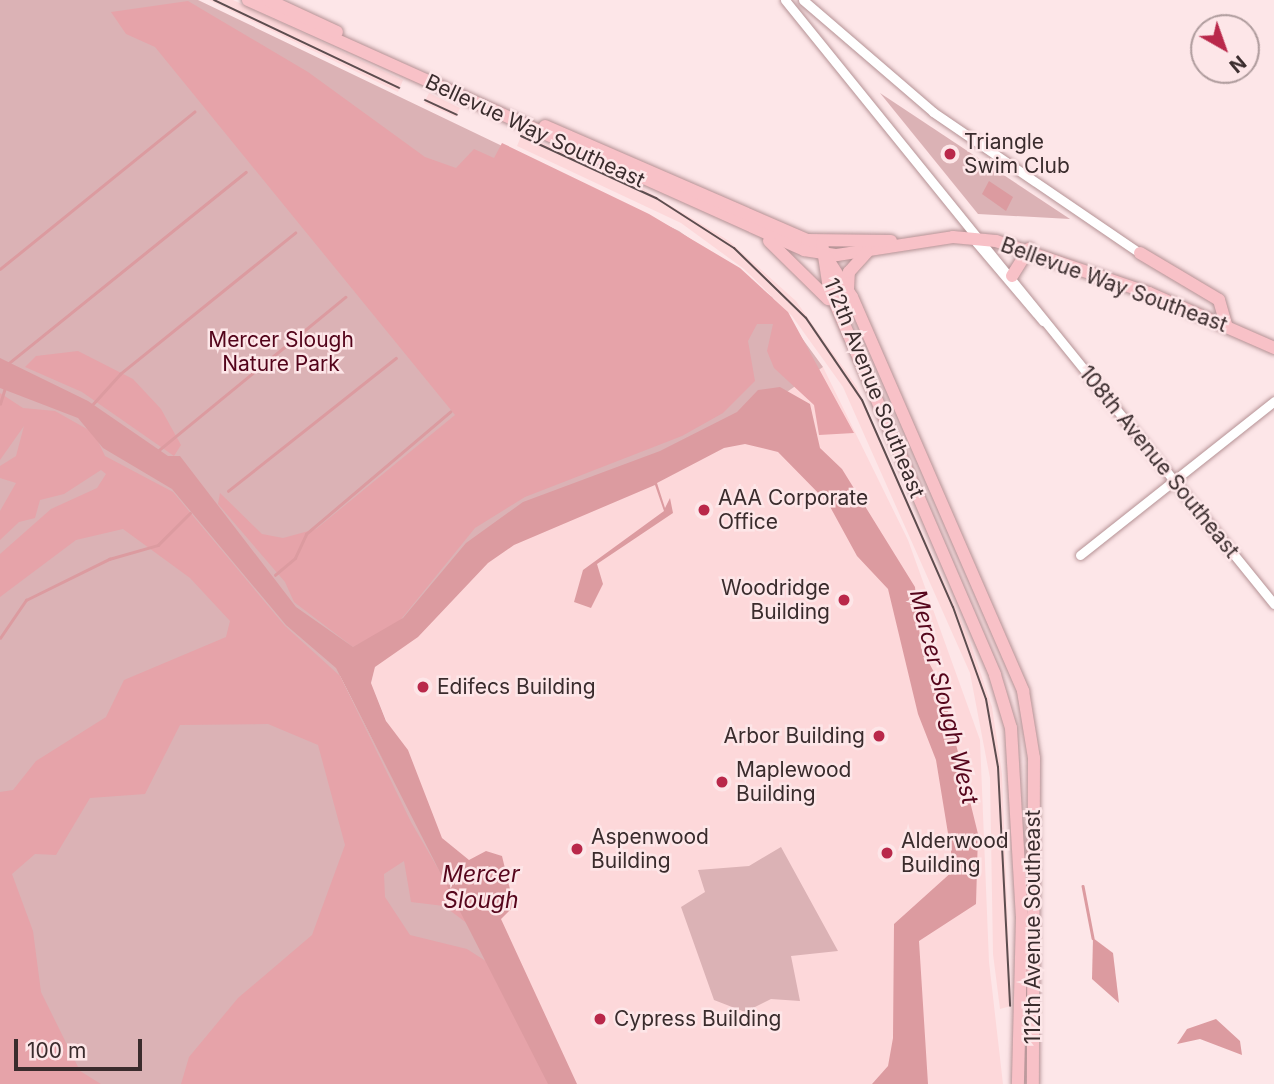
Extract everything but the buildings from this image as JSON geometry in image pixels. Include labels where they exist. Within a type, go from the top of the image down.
[{"type":"main road","name":"Bellevue Way Southeast","points":[[248,0],[751,229],[824,249],[869,251],[909,242]]},
{"type":"main road","name":"Bellevue Way Southeast","points":[[268,0],[763,224],[824,249],[974,237],[1029,249],[1226,325],[1274,348]]},
{"type":"main road","points":[[751,229],[807,272],[841,317]]},
{"type":"main road","name":"112th Avenue Southeast","points":[[824,249],[848,289],[1025,702],[1034,758],[1033,1084]]},
{"type":"main road","name":"112th Avenue Southeast","points":[[824,249],[841,317],[995,675],[1011,728],[1022,916],[1018,1084]]},
{"type":"main road","points":[[1012,276],[1029,249]]},
{"type":"main road","points":[[848,289],[851,267],[869,251]]},
{"type":"main road","points":[[1140,253],[1219,300],[1226,325]]},
{"type":"street","name":"108th Avenue Southeast","points":[[785,0],[974,237],[1023,304],[1044,321]]},
{"type":"street","points":[[803,0],[933,112],[1140,253]]},
{"type":"street","name":"108th Avenue Southeast","points":[[974,237],[1012,276],[1044,321],[1274,604]]},
{"type":"street","points":[[1080,555],[1274,401]]},
{"type":"shaded area","points":[[209,0],[233,0],[403,80],[398,92]]},
{"type":"shaded area","points":[[188,1],[308,72],[425,157],[456,168],[474,149],[494,158],[502,143],[649,214],[740,268],[788,312],[854,433],[819,435],[814,405],[774,368],[767,351],[773,324],[757,324],[748,341],[755,381],[723,413],[682,436],[525,497],[475,528],[398,623],[353,647],[294,602],[285,582],[218,504],[220,493],[262,534],[283,538],[316,529],[455,415],[155,47],[126,34],[111,12]]},
{"type":"shaded area","points":[[429,93],[460,108],[456,117],[424,103]]},
{"type":"shaded area","points":[[522,134],[642,188],[729,241],[796,301],[857,387],[967,633],[992,707],[1002,774],[1011,1006],[1000,1009],[993,954],[990,778],[970,673],[843,387],[792,316],[744,269],[681,223],[517,146]]},
{"type":"shaded area","points":[[78,351],[133,379],[161,409],[181,445],[174,456],[82,392],[25,367],[36,356]]},
{"type":"shaded area","points":[[823,367],[908,540],[980,740],[989,962],[1003,1084],[571,1084],[428,823],[371,683],[375,667],[490,542],[735,428]]},
{"type":"shaded area","points":[[0,393],[23,408],[55,411],[94,433],[105,456],[173,492],[285,626],[340,676],[411,822],[472,927],[444,906],[411,902],[404,861],[384,874],[385,897],[410,935],[467,949],[495,967],[550,1084],[181,1084],[189,1057],[238,998],[312,935],[345,845],[318,745],[268,724],[180,725],[145,794],[90,798],[56,855],[35,854],[12,874],[33,931],[41,992],[80,1071],[101,1084],[0,1084],[0,792],[13,790],[36,761],[106,717],[124,680],[226,637],[230,621],[190,578],[123,529],[76,540],[0,597],[0,554],[51,509],[97,488],[106,474],[101,470],[64,494],[40,500],[35,518],[19,522],[0,540],[0,511],[16,483],[0,478],[0,466],[16,456],[24,426],[0,460]]},
{"type":"green space","name":"Mercer Slough Nature Park","points":[[0,0],[198,0],[679,231],[772,297],[823,367],[735,428],[490,542],[340,676],[551,1084],[0,1084]]},
{"type":"green space","name":"Triangle Swim Club","points":[[880,93],[1070,219],[978,214]]},
{"type":"green space","points":[[781,847],[838,951],[791,956],[800,1001],[771,999],[745,1012],[714,1000],[681,907],[705,892],[698,870],[749,866]]},
{"type":"water","points":[[989,181],[1013,197],[1006,211],[982,194]]},
{"type":"water","name":"Mercer Slough","points":[[0,358],[88,401],[168,456],[180,456],[296,607],[353,647],[403,618],[466,543],[523,502],[660,451],[737,412],[758,390],[780,387],[810,404],[820,448],[842,469],[915,587],[921,648],[942,687],[978,834],[976,904],[919,941],[928,1084],[872,1084],[888,1066],[893,1038],[894,924],[954,870],[936,760],[918,714],[888,589],[857,556],[828,503],[778,452],[745,444],[724,448],[657,483],[665,508],[670,498],[673,513],[597,564],[603,584],[591,608],[574,602],[583,570],[664,511],[655,485],[514,545],[488,563],[418,637],[375,667],[371,683],[386,721],[408,750],[442,838],[469,860],[486,851],[502,856],[514,906],[501,919],[577,1084],[548,1084],[336,668],[286,625],[172,489],[103,448],[78,418],[0,388]]},
{"type":"water","points":[[1093,938],[1113,953],[1119,1003],[1092,979]]},
{"type":"water","points":[[1216,1019],[1240,1041],[1242,1055],[1200,1039],[1177,1044],[1187,1029]]},
{"type":"waterway","points":[[0,269],[194,112]]},
{"type":"waterway","points":[[9,363],[246,172]]},
{"type":"waterway","points":[[92,405],[120,374],[295,233]]},
{"type":"waterway","points":[[159,450],[345,297]]},
{"type":"waterway","points":[[228,491],[396,358]]},
{"type":"waterway","points":[[0,404],[5,388]]},
{"type":"waterway","points":[[275,575],[295,558],[306,534],[450,412]]},
{"type":"waterway","points":[[0,638],[26,600],[109,559],[158,545],[190,513]]},
{"type":"waterway","points":[[1083,886],[1093,938]]},
{"type":"tram line","points":[[214,0],[399,88]]},
{"type":"tram line","points":[[425,100],[457,115]]},
{"type":"tram line","points":[[521,136],[656,198],[734,248],[806,318],[862,400],[953,607],[986,699],[998,767],[1010,1006]]},
{"type":"place","name":"Triangle Swim Club","points":[[950,154]]},
{"type":"place","name":"AAA Corporate Office","points":[[704,510]]},
{"type":"place","name":"Woodridge Building","points":[[844,600]]},
{"type":"place","name":"Edifecs Building","points":[[423,687]]},
{"type":"place","name":"Arbor Building","points":[[879,736]]},
{"type":"place","name":"Maplewood Building","points":[[722,782]]},
{"type":"place","name":"Aspenwood Building","points":[[577,849]]},
{"type":"place","name":"Alderwood Building","points":[[887,853]]},
{"type":"place","name":"Cypress Building","points":[[600,1019]]},
{"type":"water label","name":"Mercer Slough West","points":[[944,697]]}]
